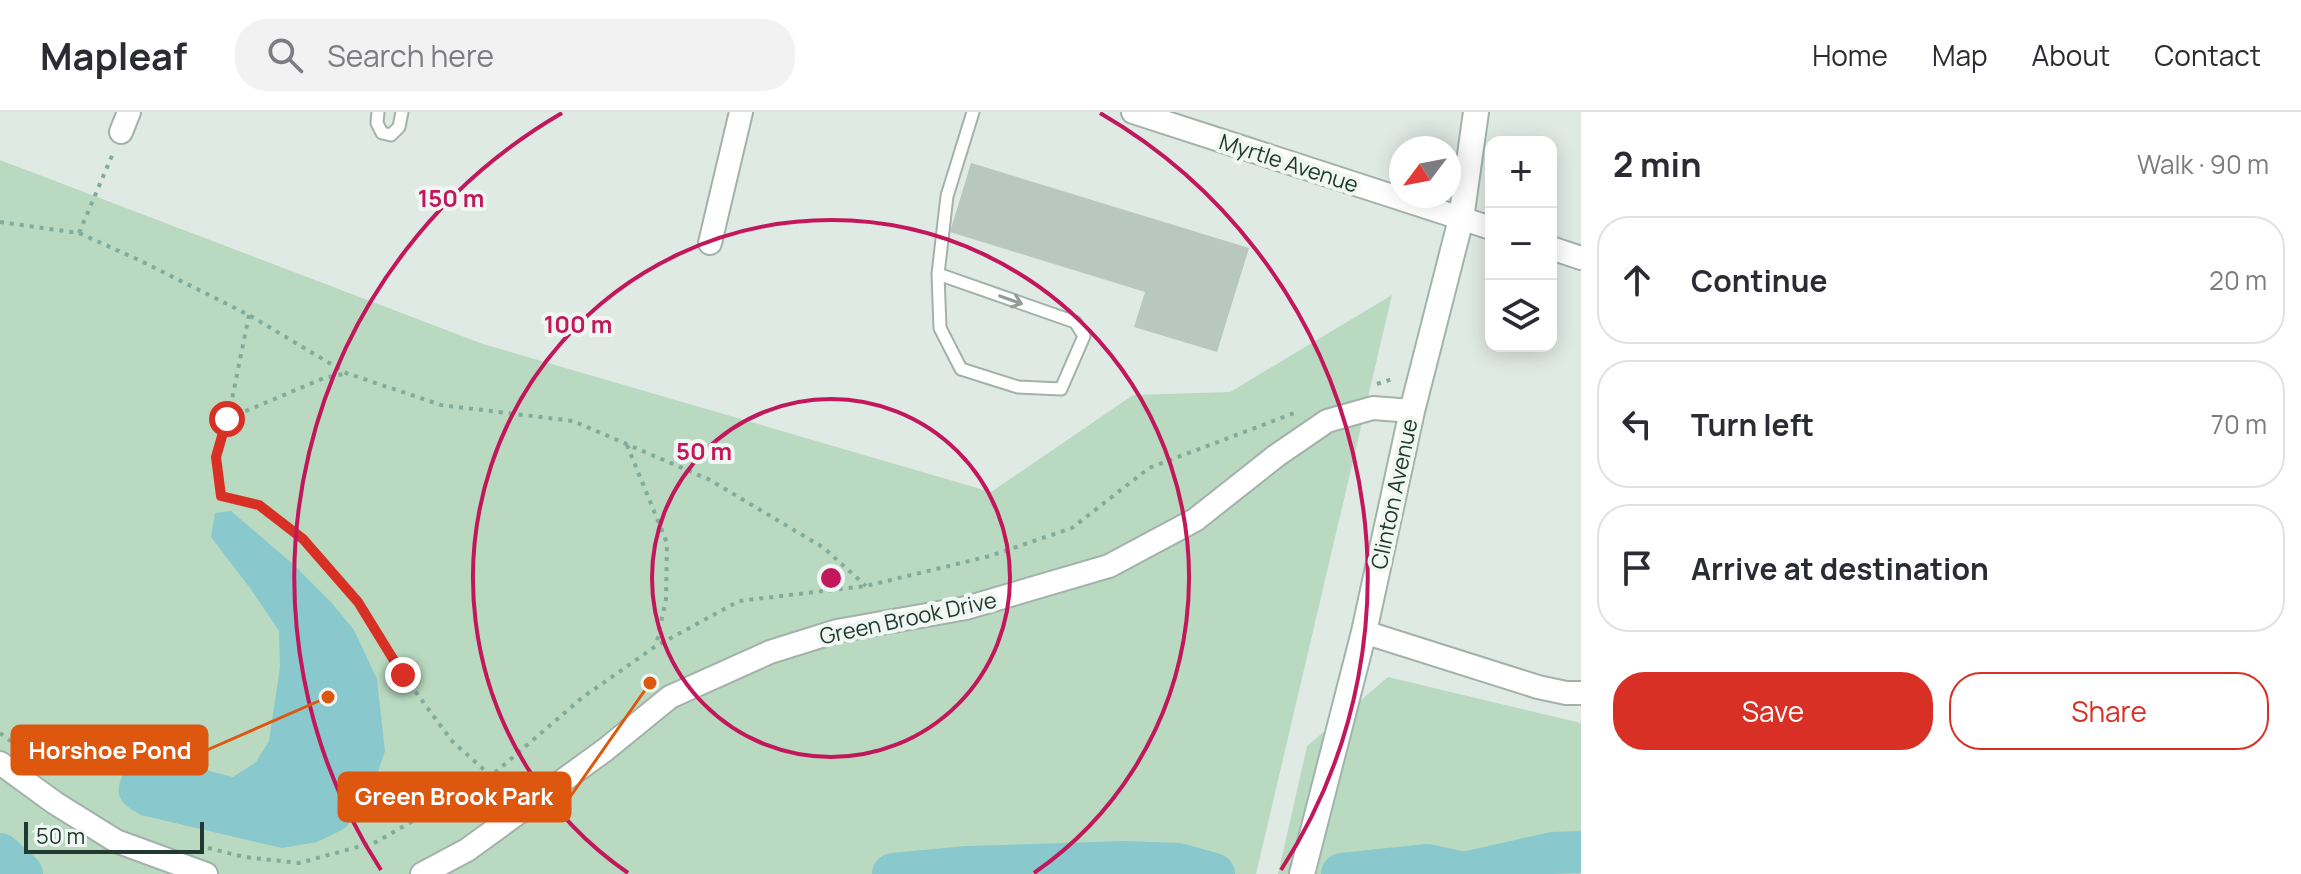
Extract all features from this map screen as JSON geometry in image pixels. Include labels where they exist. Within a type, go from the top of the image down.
[{"type":"street","points":[[710,243],[741,112]]},
{"type":"street","name":"Myrtle Avenue","points":[[1133,112],[1485,226]]},
{"type":"street","name":"Clinton Avenue","points":[[1302,874],[1364,632],[1412,411],[1461,219],[1476,112]]},
{"type":"street","points":[[1557,250],[1581,258]]},
{"type":"street","name":"Green Brook Drive","points":[[422,874],[467,850],[605,750],[670,697],[770,652],[837,631],[966,608],[1109,566],[1195,520],[1276,456],[1327,421],[1373,408],[1412,411]]},
{"type":"street","points":[[1364,632],[1538,687],[1581,693]]},
{"type":"street","points":[[0,763],[55,803],[116,841],[206,874]]},
{"type":"lane","points":[[378,112],[377,123],[382,133],[391,135],[399,127],[402,112]]},
{"type":"lane","points":[[938,274],[1075,322],[1084,336],[1061,389],[1018,387],[961,369],[940,328],[938,274],[947,196],[973,112]]},
{"type":"path","points":[[79,233],[125,122]]},
{"type":"path","points":[[0,222],[79,233],[249,315],[346,373],[441,405],[573,421],[710,480],[824,548],[866,586]]},
{"type":"path","points":[[249,315],[216,457],[221,496],[259,505],[303,539],[358,602],[403,675],[452,741],[491,776]]},
{"type":"path","points":[[1368,386],[1424,369]]},
{"type":"path","points":[[227,419],[324,378],[346,373]]},
{"type":"path","points":[[199,846],[244,857],[299,863],[376,842],[491,776],[583,697],[656,646],[739,601],[866,586],[990,556],[1072,528],[1149,468],[1301,410]]},
{"type":"path","points":[[626,444],[667,543],[666,599],[656,646]]},
{"type":"path","points":[[0,733],[22,749]]},
{"type":"green space","points":[[0,160],[483,344],[991,492],[1133,395],[1230,392],[1392,295],[1256,874],[0,874]]},
{"type":"green space","points":[[1388,677],[1581,723],[1581,874],[1278,874],[1307,746]]},
{"type":"water","points":[[231,511],[294,565],[330,601],[354,630],[377,679],[385,751],[372,790],[359,813],[344,829],[317,842],[282,848],[141,815],[120,797],[120,784],[130,758],[120,739],[125,730],[156,739],[201,768],[233,777],[256,762],[269,741],[280,667],[279,631],[211,537],[215,513]]},
{"type":"building","points":[[971,163],[1249,248],[1217,352],[1134,327],[1145,292],[950,232]]},
{"type":"waterway","points":[[1342,874],[1428,865],[1464,873],[1553,853],[1581,852]]},
{"type":"waterway","points":[[0,854],[22,874]]},
{"type":"waterway","points":[[893,874],[968,867],[1125,862],[1178,864],[1214,874]]},
{"type":"place","name":"Green Brook Park","points":[[650,683]]},
{"type":"place","name":"Horshoe Pond","points":[[328,697]]},
{"type":"route","points":[[227,419],[216,457],[221,496],[259,505],[303,539],[358,602],[403,675]]}]
